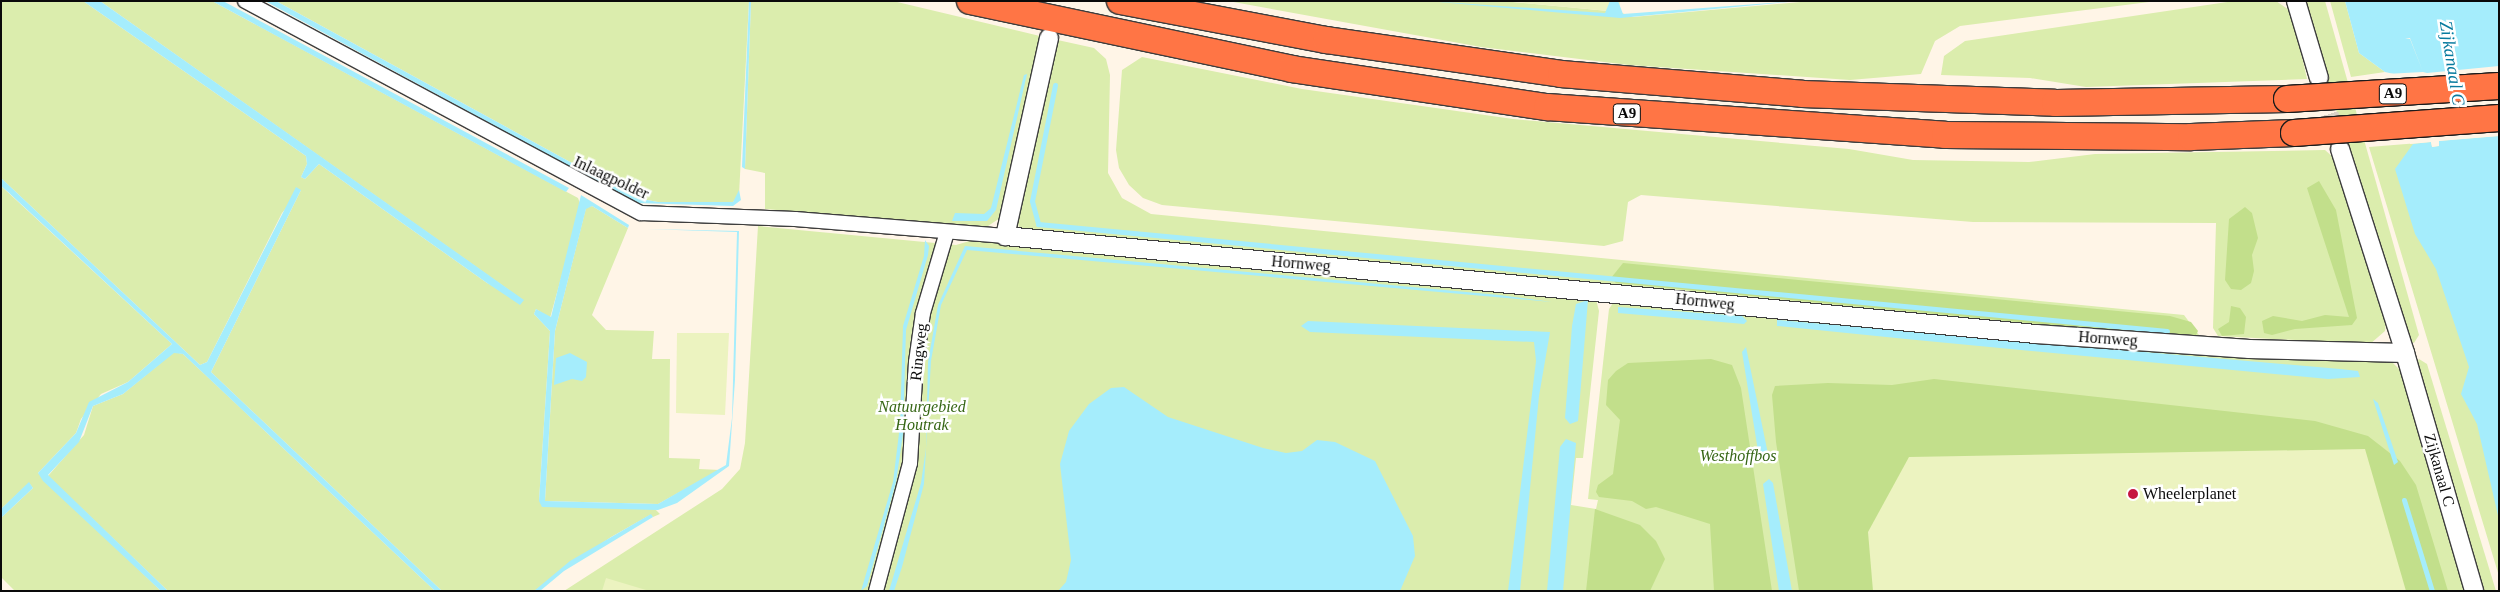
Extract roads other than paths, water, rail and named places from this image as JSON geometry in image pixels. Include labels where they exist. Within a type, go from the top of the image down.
[{"type":"highway","name":"A9","points":[[970,1],[1292,69],[1556,108],[1945,136],[2191,137],[2294,133],[2499,118]]},
{"type":"highway","name":"A9","points":[[1120,1],[1326,40],[1561,74],[1793,94],[2055,103],[2287,99],[2499,86]]},
{"type":"street","name":"Inlaagpolder","points":[[245,1],[641,213],[795,219],[1005,236]]},
{"type":"street","points":[[2296,1],[2319,78]]},
{"type":"street","points":[[1005,236],[1049,38]]},
{"type":"street","name":"Zijkanaal C","points":[[2340,149],[2405,353],[2474,591]]},
{"type":"street","name":"Ringweg","points":[[876,591],[910,463],[916,362],[923,312],[947,232]]},
{"type":"street","name":"Hornweg","points":[[1005,236],[2036,334],[2249,349],[2405,353]]},
{"type":"water","points":[[83,1],[100,1],[524,300],[520,305],[319,164],[305,179],[301,177],[307,164],[306,156]]},
{"type":"water","points":[[212,1],[223,1],[569,188],[566,192]]},
{"type":"water","points":[[265,1],[276,1],[636,198],[658,202],[733,202],[739,190],[741,200],[733,206],[637,203]]},
{"type":"water","points":[[749,1],[751,1],[745,169],[742,167]]},
{"type":"water","points":[[1428,1],[1605,13],[1610,1],[1618,1],[1623,14],[1798,1],[1620,18]]},
{"type":"water","points":[[2345,1],[2499,1],[2499,132],[2403,76],[2385,72],[2359,53]]},
{"type":"water","points":[[1027,74],[996,210],[987,221],[952,221],[955,213],[984,214],[991,208],[1024,75]]},
{"type":"water","points":[[2499,136],[2499,520],[2477,424],[2461,394],[2469,367],[2436,269],[2415,234],[2395,169],[2413,144],[2431,142],[2432,147],[2439,146],[2438,141]]},
{"type":"water","points":[[1,178],[200,365],[207,362],[296,187],[301,190],[211,372],[442,591],[435,591],[183,354],[174,353],[123,394],[93,406],[79,442],[48,475],[168,591],[161,591],[43,481],[38,473],[76,433],[89,402],[128,382],[172,344],[1,186]]},
{"type":"water","points":[[581,195],[629,225],[628,228],[592,206],[586,209],[555,331],[545,501],[658,504],[726,465],[732,418],[737,232],[646,229],[739,231],[735,380],[729,466],[677,503],[658,510],[542,507],[539,501],[550,331],[534,314],[536,309],[551,317]]},
{"type":"water","points":[[925,240],[929,246],[928,255],[906,330],[903,434],[896,482],[867,586],[861,591],[893,482],[900,425],[903,326],[924,256]]},
{"type":"water","points":[[965,246],[1499,295],[1552,302],[967,250],[941,305],[931,361],[924,484],[902,567],[894,591],[889,591],[921,483],[926,448],[928,362],[938,305]]},
{"type":"water","points":[[1588,300],[1578,421],[1570,424],[1565,418],[1572,326],[1576,304]]},
{"type":"water","points":[[1618,307],[1742,316],[1747,321],[1744,324],[1618,313]]},
{"type":"water","points":[[1777,320],[2340,369],[2358,371],[2360,377],[2328,379],[1906,339],[1777,326]]},
{"type":"water","points":[[1308,321],[1550,332],[1539,396],[1520,591],[1508,591],[1536,361],[1534,342],[1310,332],[1301,326]]},
{"type":"water","points":[[1746,347],[1768,454],[1766,459],[1758,451],[1742,352]]},
{"type":"water","points":[[570,353],[587,362],[586,377],[582,381],[572,379],[554,385],[556,358]]},
{"type":"water","points":[[1124,387],[1168,417],[1263,448],[1286,453],[1302,451],[1317,440],[1335,442],[1375,461],[1413,536],[1415,556],[1400,591],[1058,591],[1066,582],[1071,560],[1060,464],[1069,431],[1089,404],[1111,388]]},
{"type":"water","points":[[2373,399],[2378,403],[2398,462],[2394,465]]},
{"type":"water","points":[[1566,439],[1576,443],[1563,591],[1547,591],[1560,447]]},
{"type":"water","points":[[1769,479],[1773,483],[1792,591],[1779,591],[1763,484]]},
{"type":"water","points":[[29,482],[33,488],[1,518],[1,509]]},
{"type":"water","points":[[651,514],[653,517],[564,571],[540,591],[534,591],[570,561]]},
{"type":"waterway","points":[[1055,85],[1032,201],[1038,224],[2167,331]]},
{"type":"waterway","points":[[2404,500],[2432,591]]},
{"type":"tunnel","points":[[2322,88],[2337,140]]},
{"type":"place","name":"Wheelerplanet","points":[[2133,494]]},
{"type":"park label","name":"Natuurgebied Houtrak","points":[[922,416]]},
{"type":"park label","name":"Westhoffbos","points":[[1738,456]]}]
